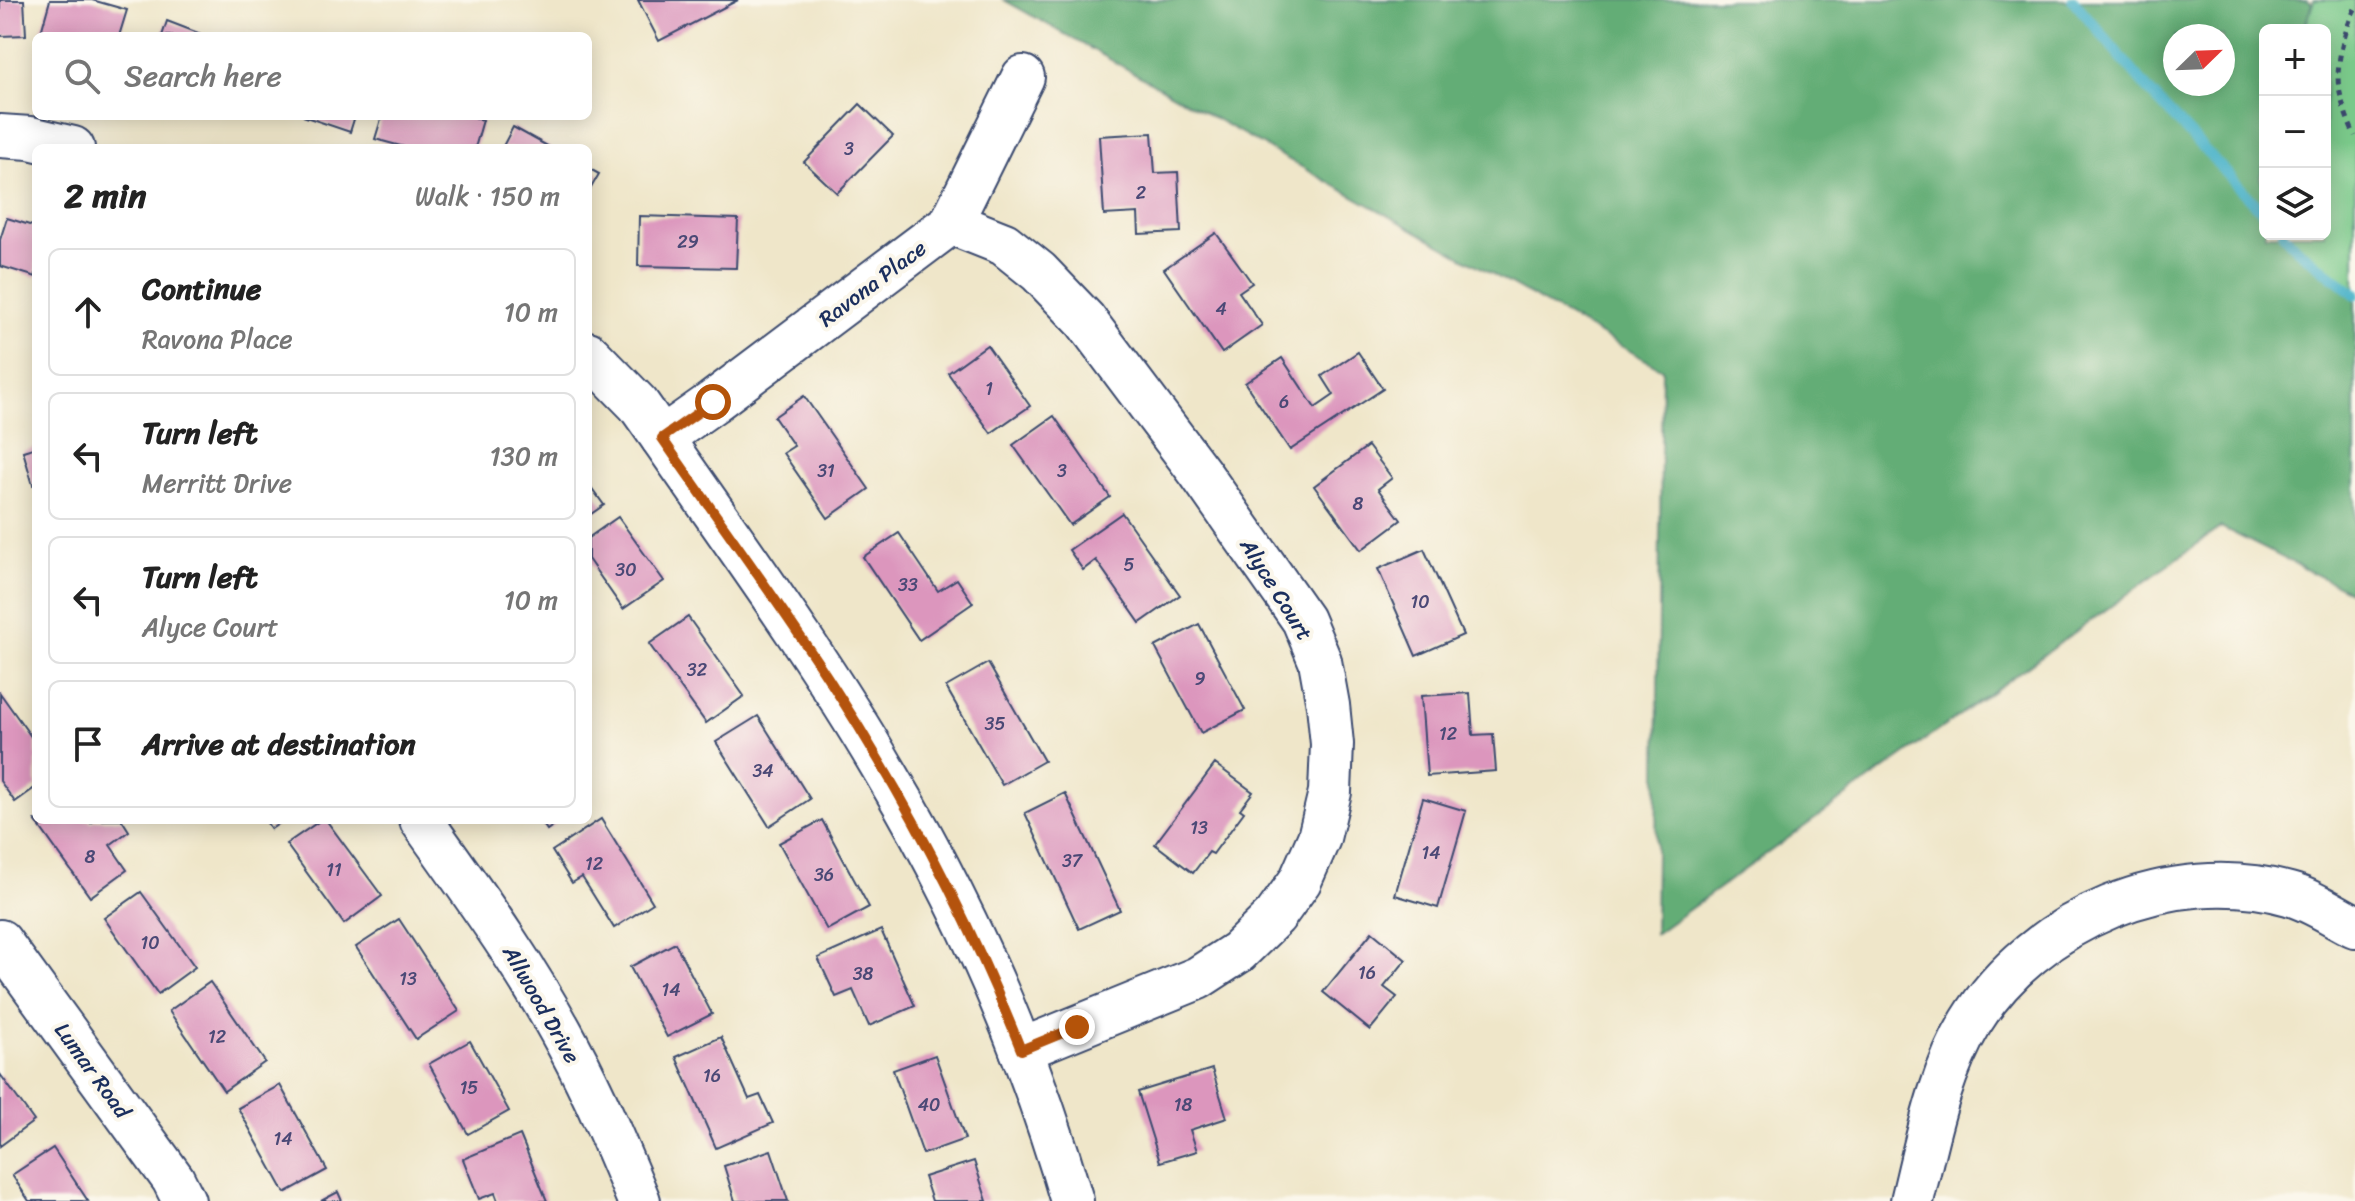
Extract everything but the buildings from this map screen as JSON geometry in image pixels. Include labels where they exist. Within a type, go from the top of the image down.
[{"type":"street","name":"Ravona Place","points":[[662,438],[951,223],[1023,77]]},
{"type":"street","points":[[0,136],[56,144]]},
{"type":"street","name":"Alyce Court","points":[[951,223],[1004,244],[1039,272],[1085,320],[1200,473],[1303,620],[1320,661],[1332,744],[1330,792],[1319,838],[1300,881],[1275,916],[1238,952],[1198,978],[1021,1050]]},
{"type":"street","points":[[592,357],[638,404],[828,678],[888,776],[944,878],[1005,1007],[1072,1201]]},
{"type":"street","name":"Allwood Drive","points":[[424,824],[507,942],[568,1045],[610,1131],[639,1201]]},
{"type":"street","points":[[1912,1201],[1948,1067],[1972,1021],[2002,981],[2044,943],[2088,916],[2140,896],[2195,886],[2246,886],[2291,894],[2355,926]]},
{"type":"street","name":"Lumar Road","points":[[0,941],[173,1179],[184,1201]]},
{"type":"path","points":[[2355,9],[2340,60],[2338,86],[2355,136]]},
{"type":"green space","points":[[1004,0],[2307,0],[2312,3],[2306,24],[2259,24],[2259,240],[2289,240],[2292,247],[2355,299],[2355,594],[2221,527],[1655,934],[1662,369]]},
{"type":"green space","points":[[2314,0],[2355,0],[2355,299],[2292,247],[2289,240],[2331,240],[2331,24],[2306,24]]},
{"type":"waterway","points":[[2073,0],[2151,93],[2259,208]]},
{"type":"waterway","points":[[2289,240],[2355,294]]},
{"type":"route","points":[[713,402],[662,438],[828,678],[888,776],[944,878],[1005,1007],[1021,1050],[1077,1027]]}]
